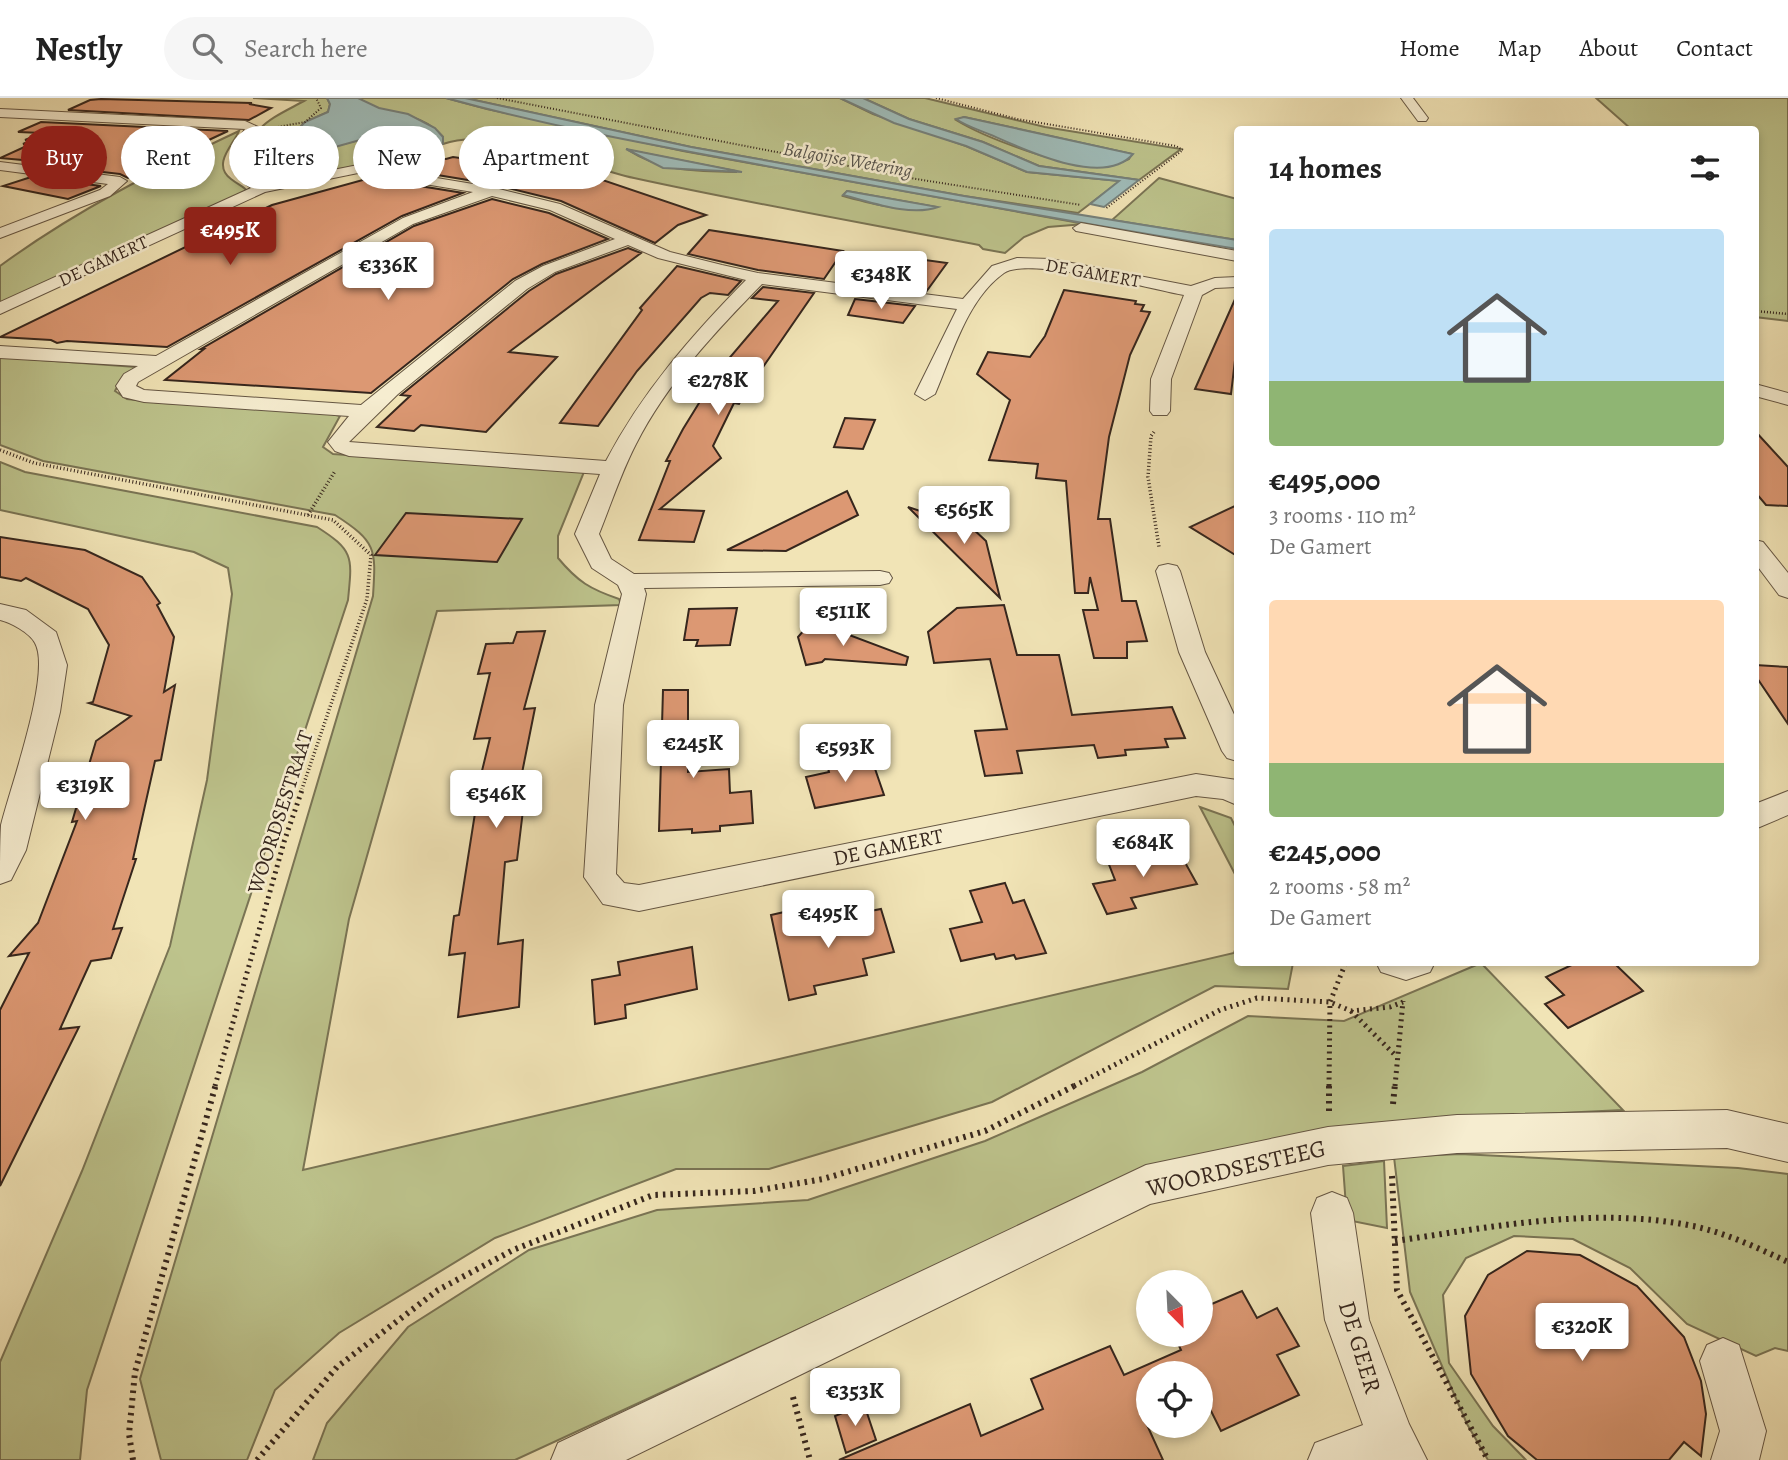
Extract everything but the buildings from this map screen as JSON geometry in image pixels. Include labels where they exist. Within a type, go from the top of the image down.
[{"type":"street","points":[[1407,98],[1422,118]]},
{"type":"street","points":[[0,113],[248,126]]},
{"type":"street","points":[[0,128],[30,114]]},
{"type":"street","points":[[0,166],[120,181],[105,193],[0,233]]},
{"type":"street","name":"DE GAMERT","points":[[339,173],[358,169],[491,191],[555,207],[664,255],[758,278],[967,305]]},
{"type":"street","name":"DE GAMERT","points":[[0,309],[261,189]]},
{"type":"street","points":[[365,411],[144,396],[130,393],[126,386],[131,378],[158,362],[408,221],[491,191]]},
{"type":"street","points":[[1081,228],[1234,255]]},
{"type":"street","points":[[613,468],[349,450],[338,442],[339,435],[365,411],[521,285],[549,269],[627,240]]},
{"type":"street","name":"DE GAMERT","points":[[925,394],[967,305],[998,270],[1033,262],[1194,292],[1204,285],[1234,282]]},
{"type":"street","points":[[758,278],[703,334],[646,409],[613,468],[587,534],[601,563],[629,581],[880,578]]},
{"type":"street","points":[[1160,411],[1161,379],[1194,292]]},
{"type":"street","points":[[0,352],[158,362]]},
{"type":"street","points":[[1759,391],[1788,399]]},
{"type":"street","points":[[1759,552],[1788,590]]},
{"type":"street","points":[[1168,571],[1192,652],[1234,744]]},
{"type":"street","name":"DE GAMERT","points":[[629,581],[634,594],[609,705],[600,877],[615,895],[639,898],[1196,785],[1234,787]]},
{"type":"street","points":[[0,612],[17,616],[47,638],[54,665],[47,712],[10,850],[0,871]]},
{"type":"street","points":[[1759,815],[1788,802]]},
{"type":"street","name":"WOORDSESTEEG","points":[[575,1460],[1146,1185],[1328,1146],[1457,1134],[1727,1129],[1788,1143]]},
{"type":"street","name":"DE GEER","points":[[1332,1213],[1347,1320],[1397,1449],[1332,1460]]},
{"type":"street","points":[[1723,1362],[1742,1431],[1735,1460]]},
{"type":"path","points":[[281,126],[305,122],[321,108],[316,98]]},
{"type":"path","points":[[498,98],[524,106],[902,176],[1092,206]]},
{"type":"path","points":[[936,98],[1017,119],[1176,146],[1183,150],[1106,208]]},
{"type":"path","points":[[1759,311],[1788,314]]},
{"type":"path","points":[[1160,411],[1158,426],[1151,436],[1148,477],[1162,560],[1168,571]]},
{"type":"path","name":"WOORDSESTRAAT","points":[[0,450],[34,463],[333,520],[371,555],[366,599],[284,842],[135,1372],[129,1434],[133,1460]]},
{"type":"path","points":[[308,515],[349,450]]},
{"type":"path","points":[[1328,1146],[1330,1003],[1344,966]]},
{"type":"path","points":[[1406,966],[1390,1139],[1397,1290],[1488,1460]]},
{"type":"path","points":[[257,1460],[337,1367],[438,1290],[513,1250],[653,1195],[754,1191],[823,1179],[985,1130],[1220,1010],[1257,998],[1330,1003],[1351,1011],[1365,1011],[1403,1002]]},
{"type":"path","points":[[1351,1011],[1397,1058]]},
{"type":"path","points":[[1395,1241],[1505,1226],[1637,1220],[1694,1226],[1756,1247],[1788,1262]]},
{"type":"path","points":[[783,1362],[810,1460]]},
{"type":"green space","points":[[253,98],[327,98],[330,104],[328,112],[301,126],[263,126],[304,101]]},
{"type":"green space","points":[[358,98],[446,98],[566,126],[459,126],[459,141],[445,144],[445,126],[430,126],[412,117],[379,108]]},
{"type":"green space","points":[[465,98],[840,98],[873,114],[966,146],[1027,172],[1120,181],[1078,213],[964,196],[691,147],[614,130],[614,126],[594,126]]},
{"type":"green space","points":[[863,98],[925,98],[1045,127],[1181,149],[1139,180],[1039,166],[983,142],[909,119]],"holes":[[[964,117],[1132,154],[1129,159],[1106,167],[1069,163],[1007,143],[956,120]]]},
{"type":"green space","points":[[1596,98],[1788,98],[1788,321],[1759,317],[1759,126],[1628,126]]},
{"type":"green space","points":[[229,136],[229,149],[223,167],[229,177],[229,189],[247,191],[0,304],[0,266],[57,227],[116,192],[122,189],[215,189],[215,143]]},
{"type":"green space","points":[[614,136],[1085,224],[1048,227],[1024,237],[1005,253],[983,249],[979,245],[614,173]],"holes":[[[628,150],[736,171],[667,166],[654,163]],[[847,191],[936,207],[889,207],[843,196]]]},
{"type":"green space","points":[[353,142],[353,168],[339,171],[339,145]]},
{"type":"green space","points":[[1159,178],[1234,198],[1234,240],[1112,220]]},
{"type":"green space","points":[[0,357],[136,367],[122,378],[115,391],[127,399],[320,411],[340,416],[323,447],[333,454],[584,472],[558,536],[558,558],[578,579],[619,599],[621,605],[437,611],[349,919],[303,1170],[1234,953],[1234,966],[1292,966],[1288,989],[1215,986],[992,1102],[769,1169],[676,1169],[495,1238],[339,1333],[275,1390],[247,1460],[161,1460],[140,1379],[373,596],[373,557],[371,548],[359,532],[335,515],[43,461],[0,445]]},
{"type":"green space","points":[[0,462],[25,472],[317,527],[345,550],[350,565],[348,600],[87,1390],[80,1460],[0,1460],[0,1362],[82,1171],[170,946],[207,780],[232,594],[228,568],[194,552],[0,510]]},
{"type":"green space","points":[[1200,807],[1231,818],[1234,824],[1234,872]]},
{"type":"green space","points":[[1474,966],[1484,966],[1623,1110],[1455,1118],[1139,1172],[515,1460],[313,1460],[327,1423],[408,1327],[529,1250],[657,1210],[808,1200],[985,1141],[1142,1072],[1248,1016],[1344,1021]]},
{"type":"green space","points":[[1460,1154],[1738,1168],[1788,1174],[1788,1351],[1775,1348],[1756,1356],[1687,1324],[1630,1268],[1573,1239],[1514,1236],[1466,1258],[1443,1295],[1449,1363],[1493,1426],[1526,1460],[1488,1460],[1467,1424],[1410,1292],[1394,1157]]},
{"type":"green space","points":[[1384,1161],[1387,1228],[1347,1220],[1343,1166]]},
{"type":"water","points":[[327,98],[358,98],[379,108],[408,114],[431,126],[353,126],[353,142],[339,146],[339,126],[301,126],[328,112],[330,104]]},
{"type":"water","points":[[446,98],[465,98],[594,126],[560,126]]},
{"type":"water","points":[[840,98],[863,98],[909,119],[983,142],[1039,166],[1139,180],[1104,207],[1090,204],[1119,181],[1027,172],[966,146],[894,123]]},
{"type":"water","points":[[964,117],[1133,154],[1120,164],[1103,167],[1064,163],[1023,149],[956,119]]},
{"type":"water","points":[[614,130],[691,147],[964,196],[1234,240],[1234,248],[963,202],[614,137]]},
{"type":"water","points":[[626,149],[742,172],[663,168]]},
{"type":"water","points":[[847,191],[938,207],[915,210],[890,207],[843,195]]},
{"type":"water label","name":"Balgoijse Wetering","points":[[848,159]]}]
